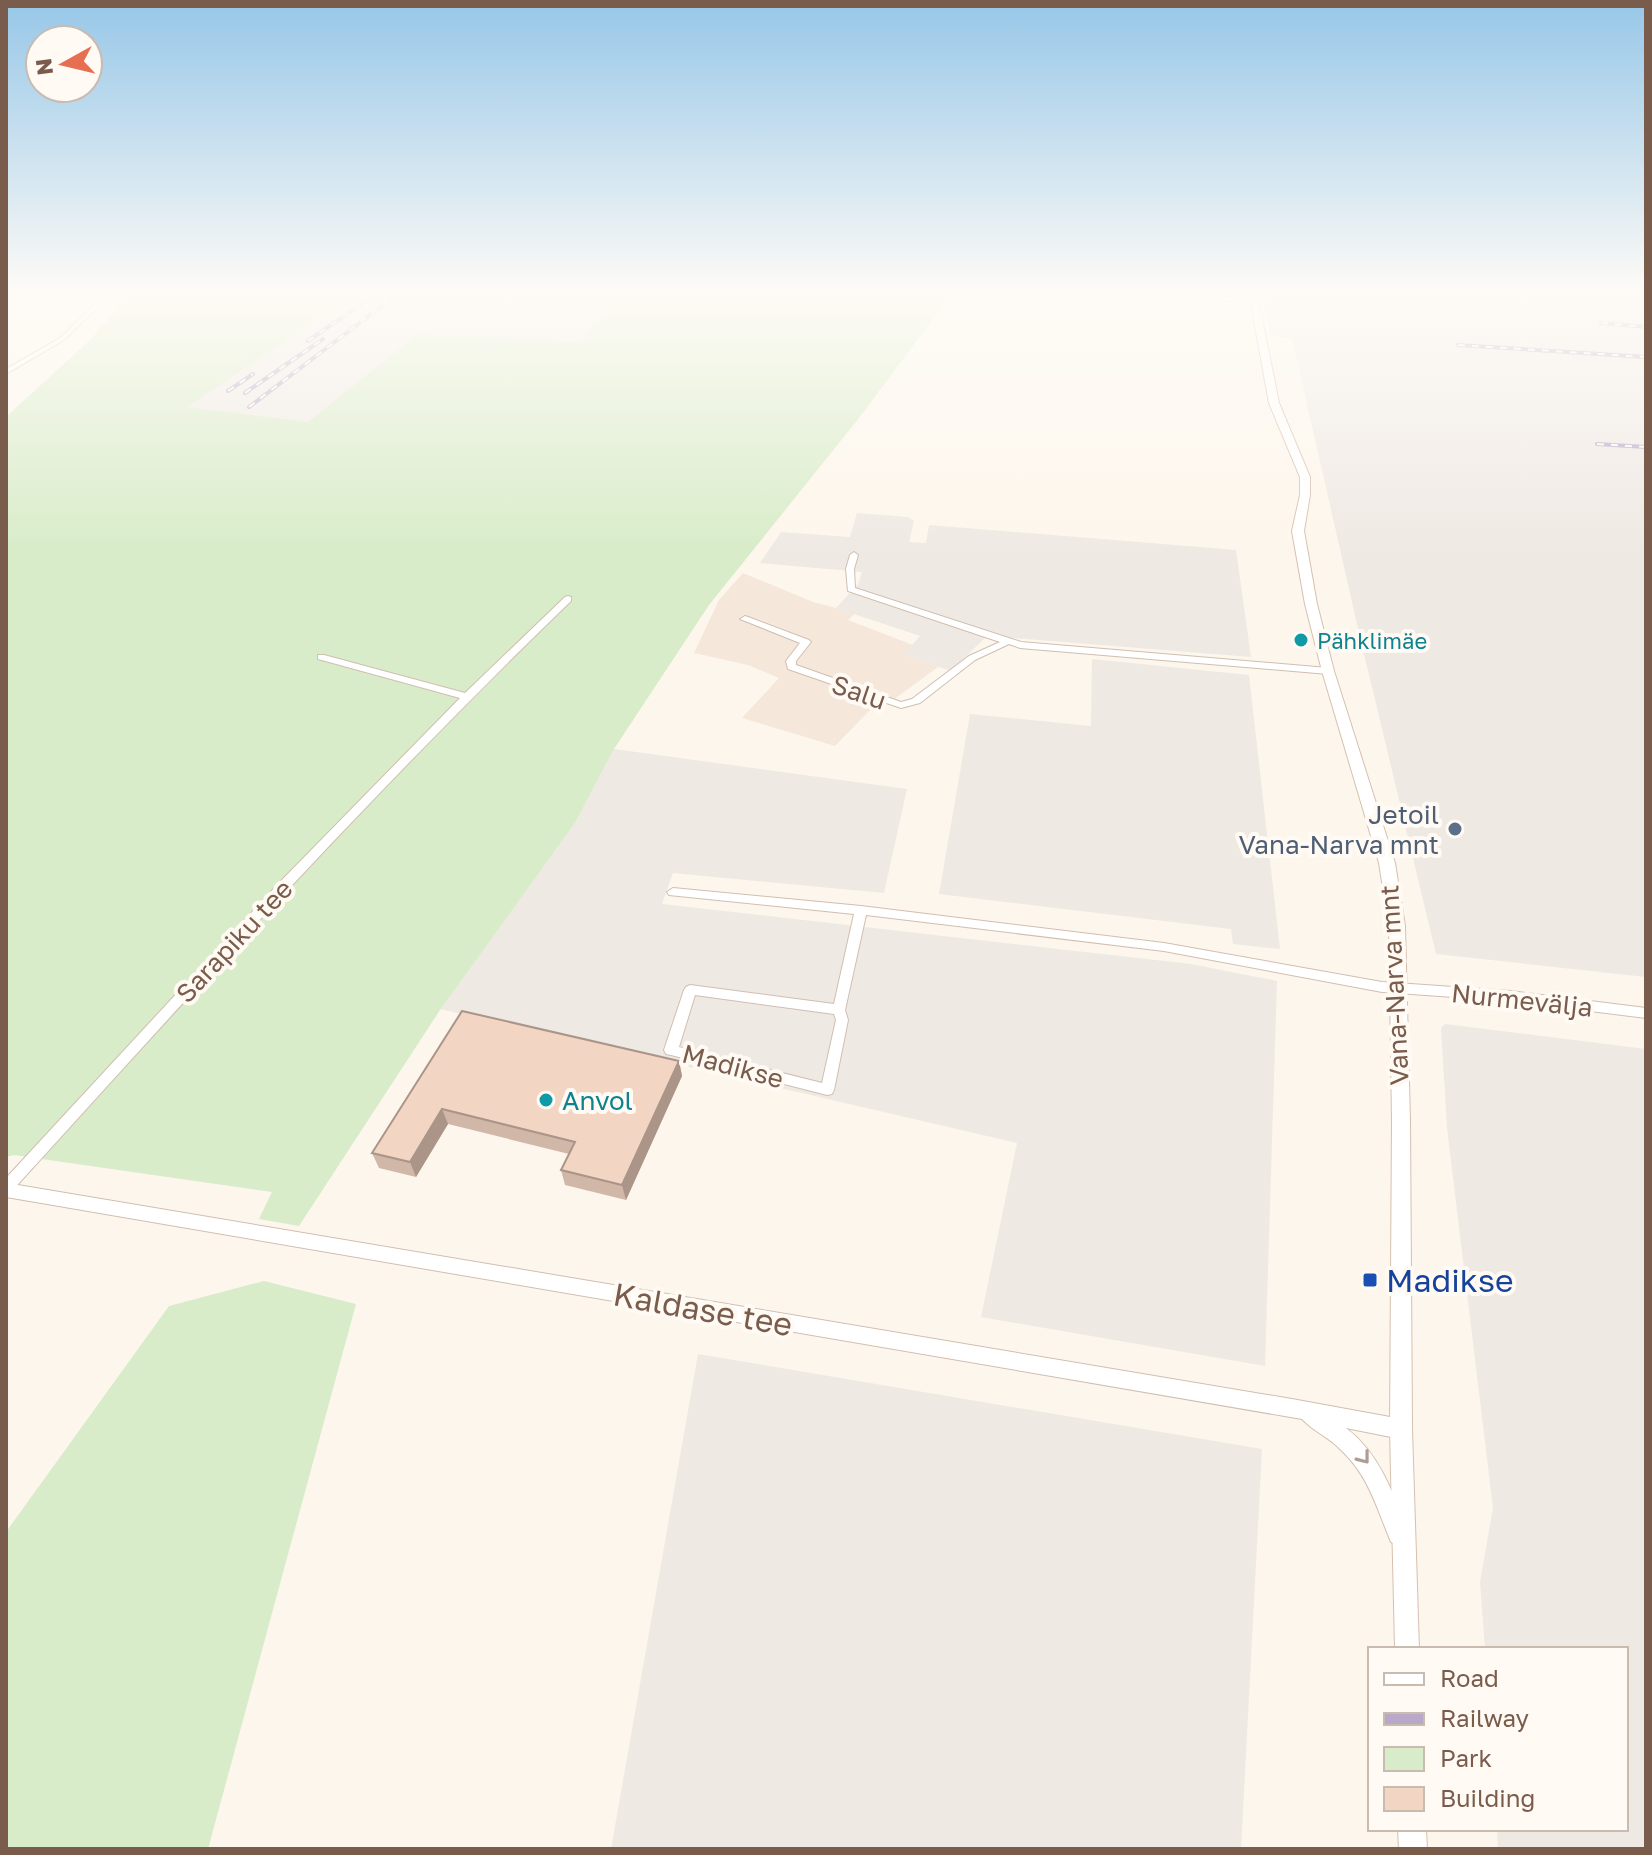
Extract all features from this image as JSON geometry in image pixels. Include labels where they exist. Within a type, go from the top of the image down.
[{"type":"main road","name":"Vana-Narva mnt","points":[[1270,380],[1274,403],[1305,477],[1299,523],[1300,547],[1328,671],[1387,863],[1397,926],[1401,1429],[1407,1647]]},
{"type":"street","points":[[854,555],[850,569],[851,589],[1007,642],[1328,671]]},
{"type":"street","name":"Sarapiku tee","points":[[6,1189],[358,806],[464,696],[568,599]]},
{"type":"street","name":"Salu","points":[[745,619],[806,642],[791,661],[791,667],[901,705],[916,701],[972,658],[1007,642]]},
{"type":"street","points":[[321,657],[464,696]]},
{"type":"street","points":[[673,892],[861,910],[1164,947],[1398,988]]},
{"type":"street","name":"Madikse","points":[[839,1010],[690,990],[671,1050],[827,1090],[842,1020],[839,1010],[861,910]]},
{"type":"street","name":"Nurmevälja","points":[[1398,988],[1511,996],[1646,1013]]},
{"type":"street","name":"Kaldase tee","points":[[6,1189],[1401,1429]]},
{"type":"street","points":[[1303,1410],[1349,1441],[1365,1458],[1382,1488],[1404,1552]]},
{"type":"shaded area","points":[[227,380],[362,380],[309,422],[186,407]]},
{"type":"shaded area","points":[[1301,380],[1646,380],[1646,977],[1436,954]]},
{"type":"shaded area","points":[[857,513],[908,517],[914,521],[909,542],[926,543],[929,525],[1236,550],[1251,657],[987,636],[951,671],[903,655],[920,636],[836,608],[858,584],[862,572],[760,563],[781,532],[850,537]]},
{"type":"shaded area","points":[[743,573],[813,602],[855,613],[848,620],[913,645],[904,655],[938,667],[893,700],[869,711],[835,746],[742,718],[779,678],[748,665],[694,653],[719,600]]},
{"type":"shaded area","points":[[1092,659],[1249,675],[1280,949],[1233,944],[1231,929],[939,894],[970,714],[1091,726]]},
{"type":"shaded area","points":[[614,749],[907,789],[884,893],[673,873],[662,904],[1191,964],[1277,981],[1265,1366],[981,1317],[1017,1143],[440,1009],[575,823]]},
{"type":"shaded area","points":[[1445,1024],[1646,1049],[1646,1849],[1498,1849],[1497,1831],[1628,1831],[1628,1647],[1485,1647],[1480,1582],[1493,1508],[1447,1128],[1441,1028]]},
{"type":"shaded area","points":[[698,1354],[1262,1449],[1241,1849],[611,1849]]},
{"type":"green space","points":[[47,380],[228,380],[187,407],[308,422],[361,380],[888,380],[709,605],[614,749],[575,823],[440,1010],[299,1226],[259,1219],[272,1192],[14,1155],[6,1157],[6,417]]},
{"type":"green space","points":[[264,1281],[356,1304],[208,1849],[6,1849],[6,1532],[169,1306]]},
{"type":"building","name":"Anvol","points":[[462,1011],[679,1061],[622,1185],[561,1170],[575,1142],[442,1109],[410,1162],[372,1153]]},
{"type":"railway","points":[[228,391],[245,380]]},
{"type":"railway","points":[[245,393],[264,380]]},
{"type":"railway","points":[[249,407],[285,380]]},
{"type":"railway","points":[[1597,444],[1646,447]]},
{"type":"place","name":"Pähklimäe","points":[[1301,640]]},
{"type":"place","name":"Jetoil Vana-Narva mnt","points":[[1455,829]]},
{"type":"place","name":"Anvol","points":[[546,1100]]},
{"type":"place","name":"Madikse","points":[[1370,1280]]}]
